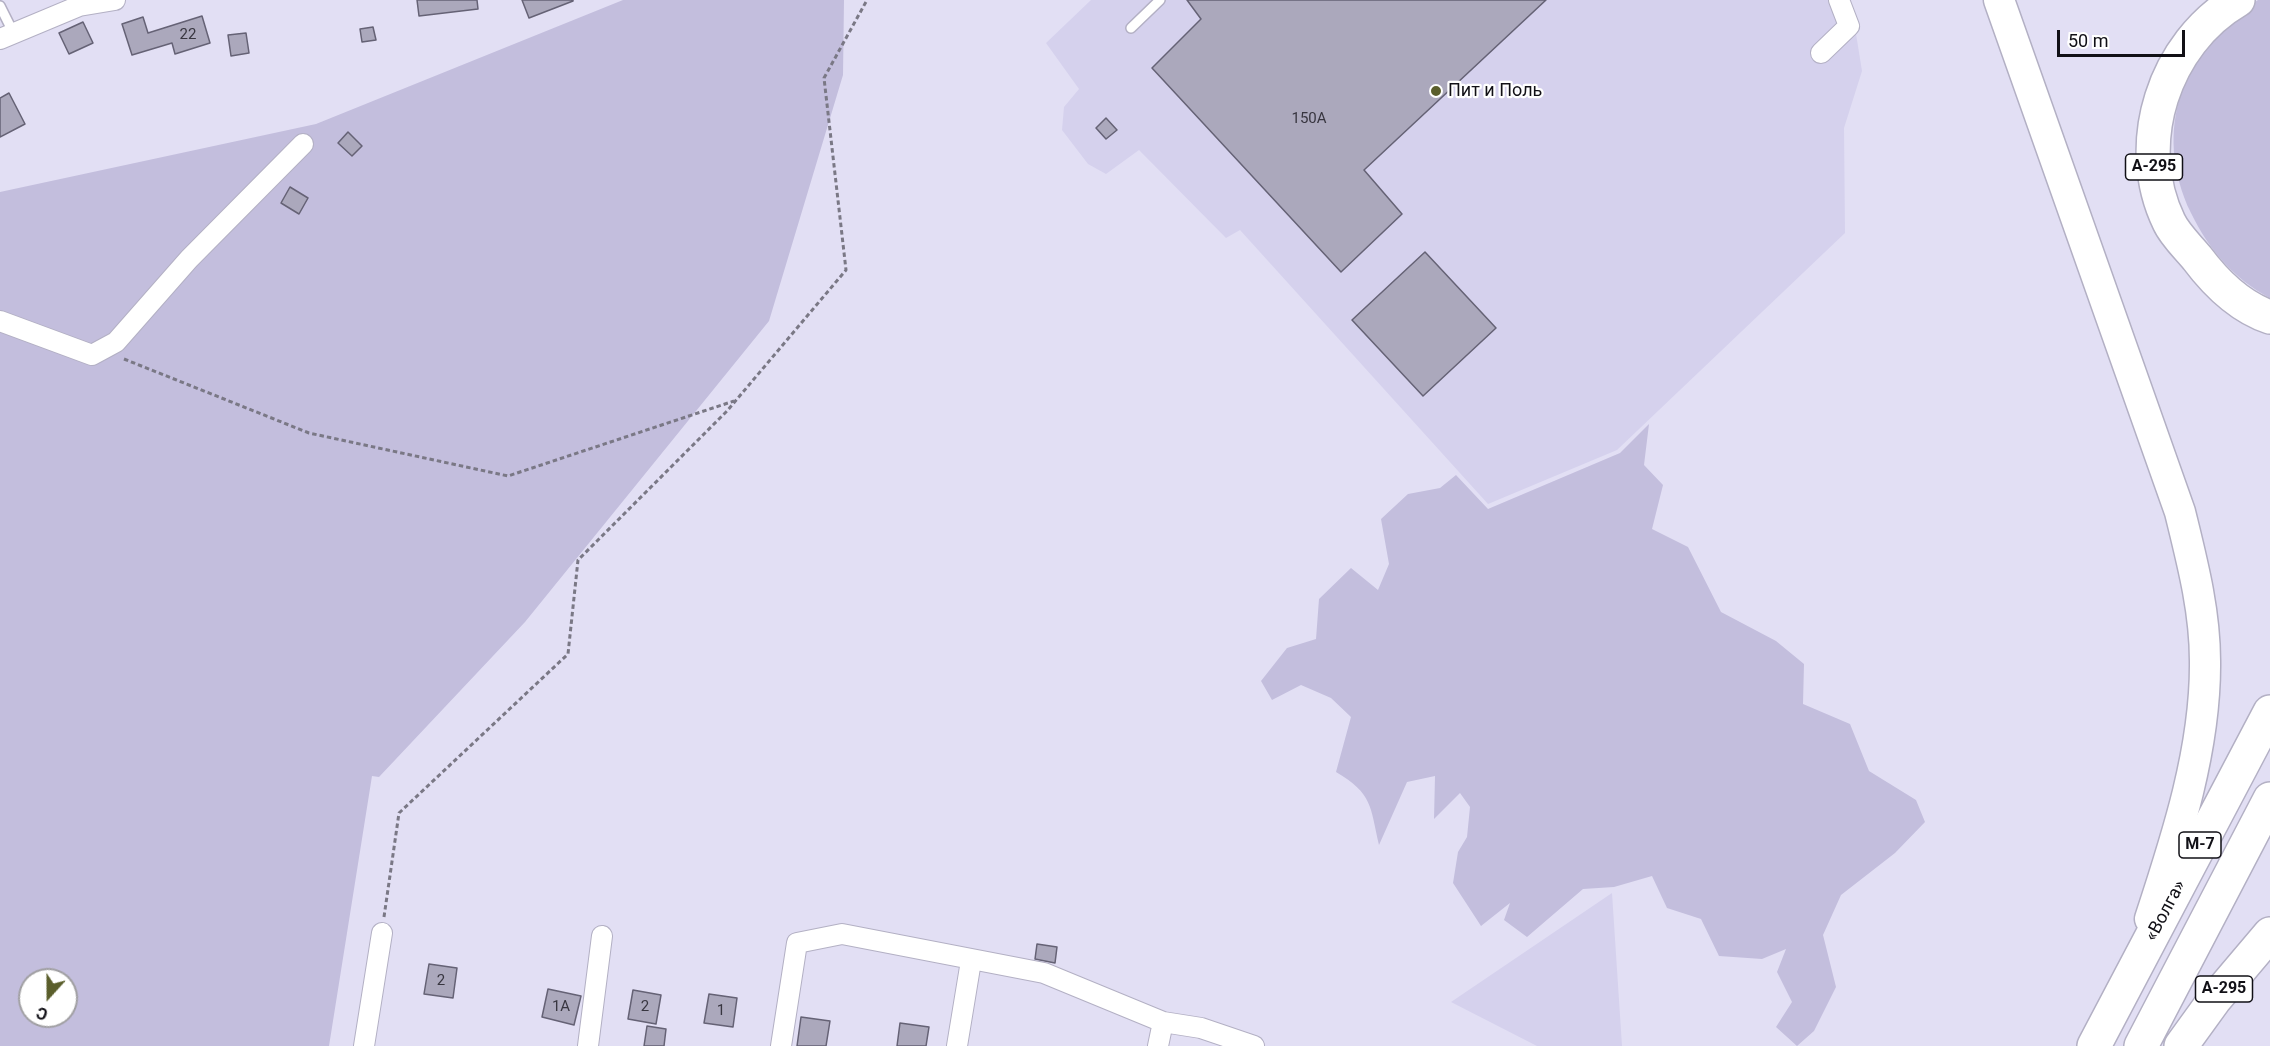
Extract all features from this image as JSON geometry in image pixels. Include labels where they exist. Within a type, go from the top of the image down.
[{"type":"highway","name":"А-295","points":[[2238,0],[2217,12],[2190,40],[2171,73],[2160,100],[2153,138],[2155,180],[2169,223],[2213,279],[2255,312],[2270,317]]},
{"type":"highway","name":"«Волга»","points":[[2094,1046],[2270,712]]},
{"type":"highway","name":"М-7","points":[[2142,1046],[2270,799]]},
{"type":"highway","name":"А-295","points":[[2181,1046],[2215,999],[2270,934]]},
{"type":"main road","points":[[1999,0],[2180,512],[2199,592],[2205,659],[2203,708],[2171,855],[2130,979]]},
{"type":"street","points":[[6,36],[79,6],[115,0]]},
{"type":"street","points":[[1821,52],[1849,26],[1839,0]]},
{"type":"street","points":[[0,321],[93,355],[116,342],[189,259],[303,144]]},
{"type":"street","points":[[364,1046],[382,933]]},
{"type":"street","points":[[781,1046],[797,943],[842,934],[971,961],[1044,973],[1162,1022],[1201,1028],[1254,1046]]},
{"type":"street","points":[[588,1046],[602,936]]},
{"type":"street","points":[[957,1046],[971,961]]},
{"type":"street","points":[[1158,1046],[1162,1022]]},
{"type":"lane","points":[[1131,28],[1160,0]]},
{"type":"lane","points":[[0,6],[6,36]]},
{"type":"path","points":[[382,933],[399,813],[568,654],[578,560],[736,400],[846,270],[824,78],[867,0]]},
{"type":"path","points":[[93,355],[112,354],[309,433],[508,476],[736,400]]},
{"type":"shaded area","points":[[623,0],[844,0],[843,75],[769,321],[525,622],[379,777],[372,776],[329,1046],[0,1046],[0,192],[316,124]]},
{"type":"shaded area","points":[[1091,0],[1848,0],[1852,9],[1862,71],[1844,128],[1845,233],[1617,450],[1488,504],[1240,230],[1226,238],[1139,150],[1106,174],[1088,164],[1062,130],[1064,107],[1079,89],[1046,43]]},
{"type":"shaded area","points":[[2258,0],[2270,0],[2270,298],[2234,273],[2206,239],[2191,213],[2179,182],[2174,151],[2175,122],[2181,93],[2193,67],[2210,42],[2232,20]]},
{"type":"shaded area","points":[[1649,424],[1644,465],[1663,485],[1652,529],[1688,547],[1721,612],[1776,641],[1804,664],[1803,704],[1850,724],[1869,771],[1916,800],[1925,822],[1895,853],[1841,895],[1823,935],[1836,987],[1814,1031],[1797,1046],[1776,1027],[1792,1002],[1777,972],[1786,949],[1762,959],[1719,956],[1701,919],[1667,908],[1652,876],[1614,887],[1583,889],[1527,937],[1504,920],[1510,903],[1481,926],[1453,883],[1458,852],[1467,837],[1470,807],[1460,793],[1434,819],[1435,776],[1407,782],[1379,845],[1368,802],[1357,787],[1336,772],[1351,717],[1331,698],[1301,685],[1272,700],[1261,681],[1287,648],[1316,639],[1319,599],[1351,568],[1378,590],[1389,564],[1381,519],[1408,494],[1440,488],[1456,475],[1488,509],[1620,453]]},
{"type":"shaded area","points":[[1612,893],[1622,1046],[1537,1046],[1451,1002]]},
{"type":"building","points":[[417,0],[477,0],[478,9],[419,16]]},
{"type":"building","points":[[522,0],[573,0],[573,1],[529,18]]},
{"type":"building","points":[[1187,0],[1546,0],[1364,170],[1402,214],[1341,272],[1152,68],[1201,19]]},
{"type":"building","points":[[202,16],[210,43],[175,54],[172,43],[132,55],[122,24],[143,17],[148,33]]},
{"type":"building","points":[[83,22],[93,43],[69,54],[59,33]]},
{"type":"building","points":[[373,27],[376,40],[362,42],[360,29]]},
{"type":"building","points":[[246,33],[249,53],[231,56],[228,35]]},
{"type":"building","points":[[9,93],[25,124],[0,137],[0,98]]},
{"type":"building","points":[[1106,118],[1117,130],[1106,139],[1096,128]]},
{"type":"building","points":[[348,132],[362,146],[352,156],[338,143]]},
{"type":"building","points":[[290,187],[308,198],[299,214],[281,203]]},
{"type":"building","points":[[1425,252],[1496,328],[1423,396],[1352,320]]},
{"type":"building","points":[[1037,944],[1057,947],[1055,963],[1035,959]]},
{"type":"building","points":[[429,964],[457,968],[453,998],[424,994]]},
{"type":"building","points":[[548,989],[581,996],[574,1025],[542,1017]]},
{"type":"building","points":[[633,990],[661,995],[656,1024],[628,1019]]},
{"type":"building","points":[[709,994],[737,998],[733,1027],[704,1023]]},
{"type":"building","points":[[801,1017],[830,1021],[826,1046],[797,1046]]},
{"type":"building","points":[[900,1023],[929,1027],[926,1046],[897,1046]]},
{"type":"building","points":[[647,1026],[666,1029],[664,1046],[644,1046]]},
{"type":"place","name":"Пит и Поль","points":[[1436,91]]}]
